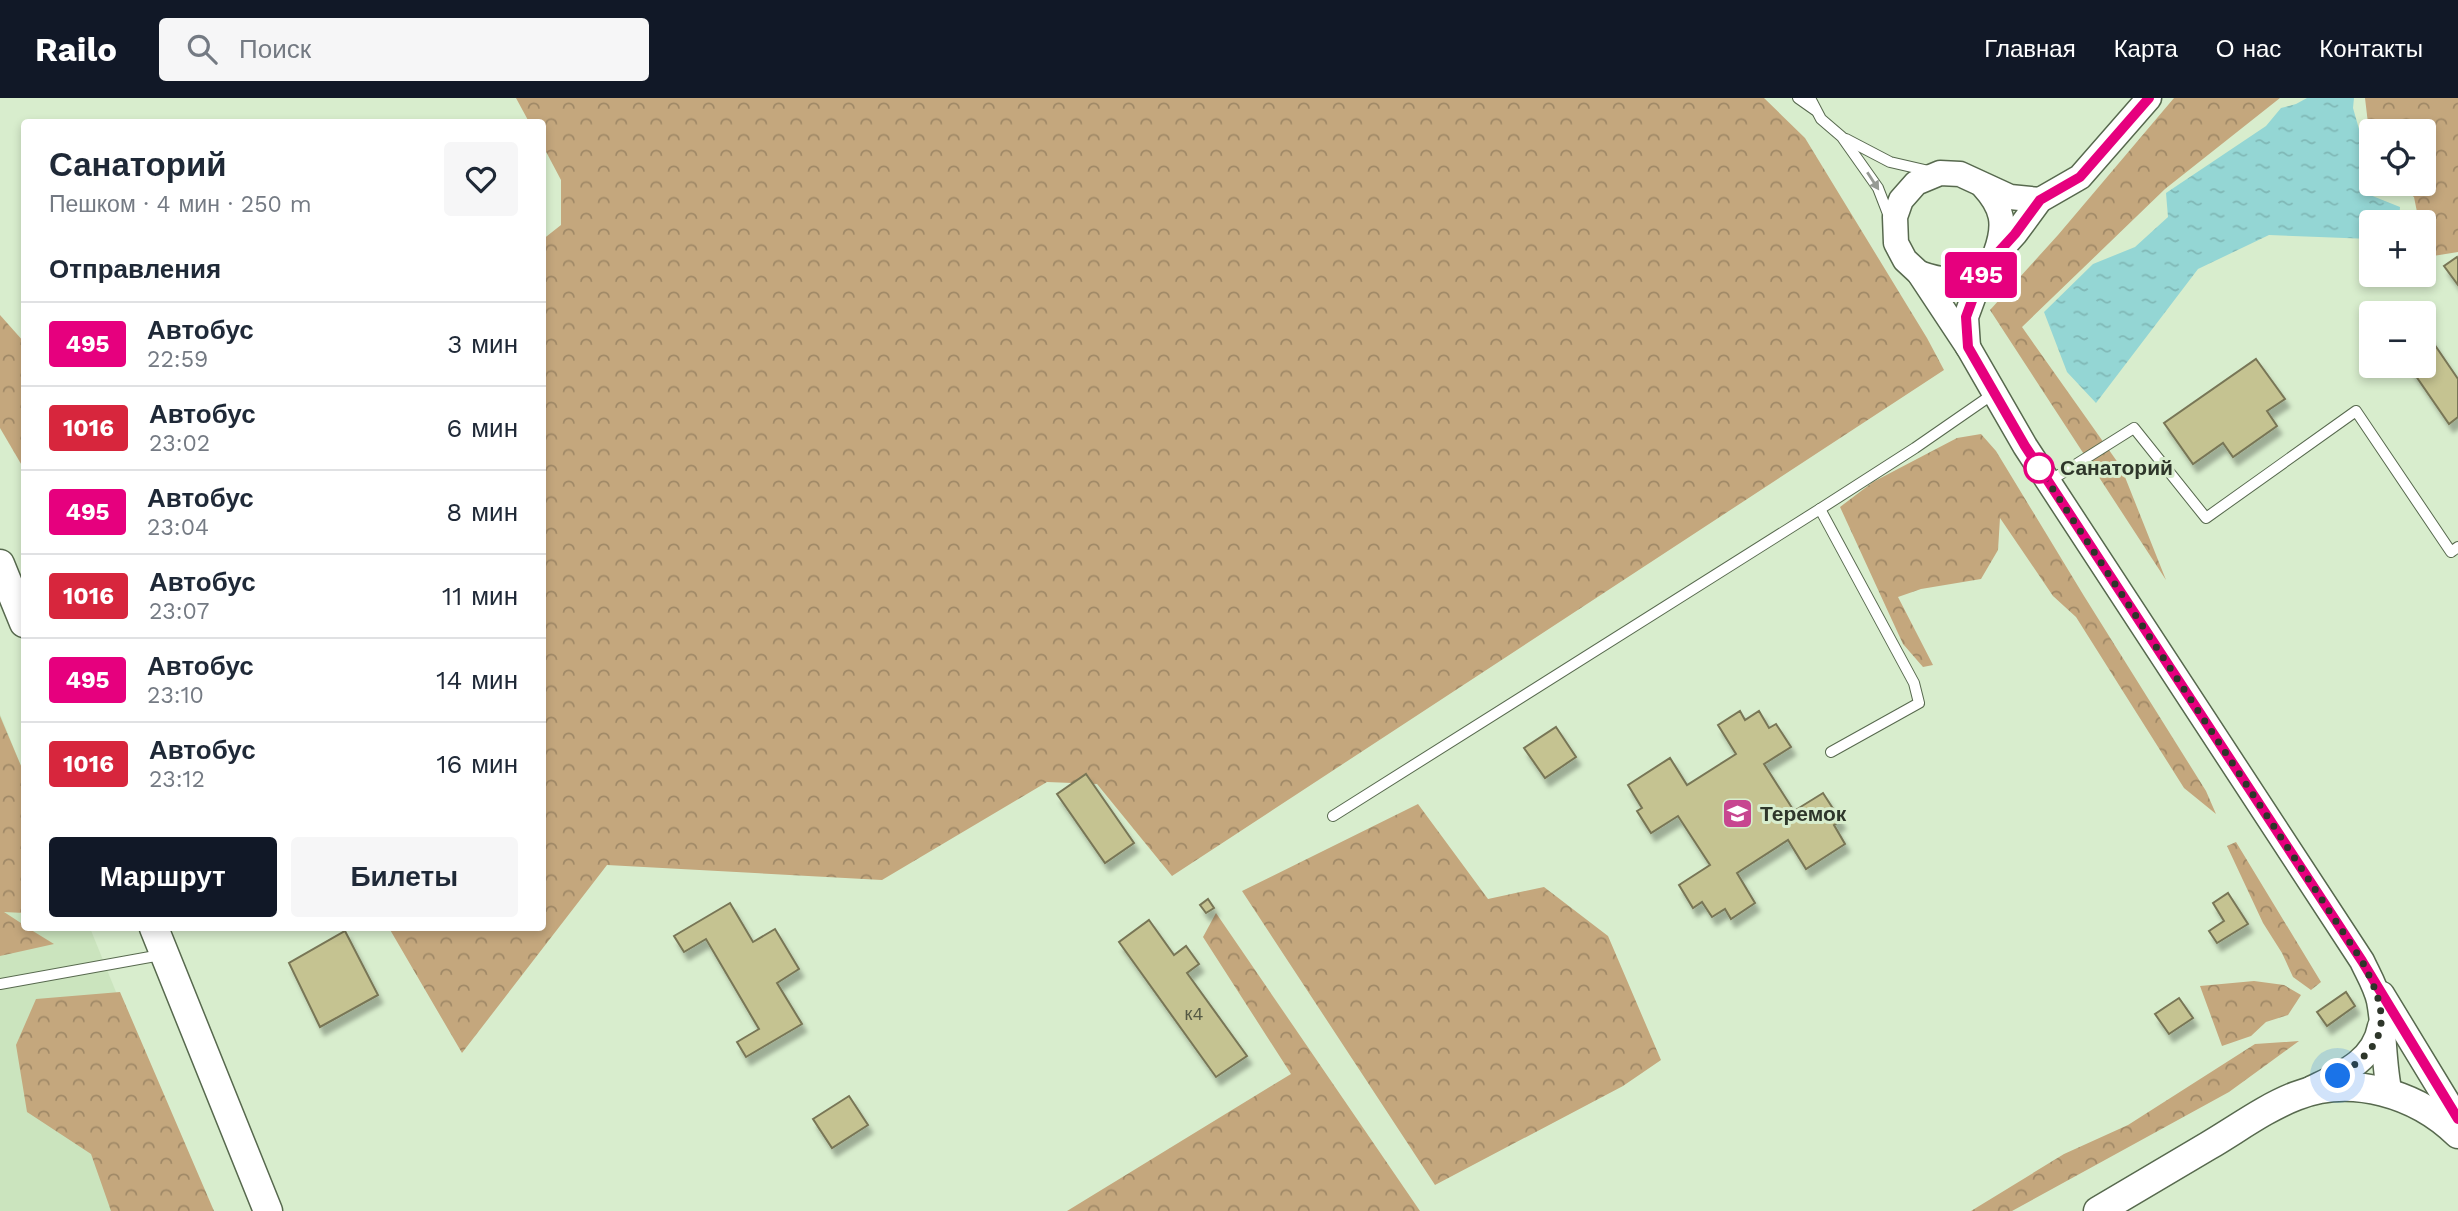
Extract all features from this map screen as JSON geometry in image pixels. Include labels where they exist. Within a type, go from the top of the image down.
[{"type":"main road","points":[[0,565],[21,615]]},
{"type":"main road","points":[[155,931],[268,1211]]},
{"type":"main road","points":[[2098,1211],[2264,1112],[2298,1096],[2333,1088],[2354,1088],[2399,1096],[2428,1109],[2458,1134]]},
{"type":"street","points":[[1919,273],[1940,281],[1963,279],[1990,260],[2015,234],[2040,200],[2080,177],[2149,98]]},
{"type":"street","points":[[2040,200],[2010,197],[1960,174],[1940,173],[1916,183],[1901,200],[1895,216],[1896,243],[1905,260],[1919,273],[1968,347],[2048,482],[2365,967],[2458,1119]]},
{"type":"street","points":[[1968,347],[1966,317],[2003,227],[1995,200],[1983,186]]},
{"type":"street","points":[[2365,967],[2376,988],[2384,1059],[2399,1096],[2420,1079],[2421,1059]]},
{"type":"street","points":[[2298,1096],[2338,1076],[2363,1058],[2377,1040],[2381,1015]]},
{"type":"lane","points":[[1798,98],[1818,113]]},
{"type":"lane","points":[[1811,98],[1821,119],[1842,137],[1890,162],[1940,173]]},
{"type":"lane","points":[[1842,137],[1878,187],[1894,230]]},
{"type":"lane","points":[[1333,816],[1820,509],[1994,394]]},
{"type":"lane","points":[[2048,482],[2134,428],[2206,518],[2356,411],[2451,552],[2458,547]]},
{"type":"lane","points":[[1820,509],[1914,683],[1919,703],[1831,752]]},
{"type":"lane","points":[[0,984],[165,954]]},
{"type":"shaded area","points":[[0,714],[21,766],[21,931],[91,931],[205,1211],[0,1211]]},
{"type":"green space","points":[[516,98],[1764,98],[1805,138],[1944,370],[1172,876],[1097,784],[1047,782],[882,880],[607,865],[462,1053],[391,931],[546,931],[546,237],[561,225],[561,180],[546,152],[546,119],[527,119]]},
{"type":"green space","points":[[2174,98],[2280,98],[2165,189],[2022,327],[2121,467],[2166,580],[1990,310],[2058,235]]},
{"type":"green space","points":[[2365,98],[2458,98],[2458,252],[2436,256],[2436,210],[2417,210],[2413,196],[2436,196],[2436,119],[2367,119]]},
{"type":"green space","points":[[0,315],[21,339],[21,464],[0,428]]},
{"type":"green space","points":[[1981,434],[1996,451],[2206,791],[2216,814],[2184,788],[2076,617],[2053,596],[2000,518],[1998,550],[1981,579],[1921,589],[1898,597],[1933,665],[1923,667],[1903,644],[1840,507],[1873,482],[1957,438]]},
{"type":"green space","points":[[0,716],[21,766],[21,913],[4,912],[21,923],[21,931],[33,931],[54,944],[0,956]]},
{"type":"green space","points":[[1418,804],[1488,899],[1544,887],[1608,936],[1661,1060],[1623,1086],[1435,1185],[1242,891]]},
{"type":"green space","points":[[2236,842],[2321,982],[2311,990],[2293,977],[2263,923],[2227,846]]},
{"type":"green space","points":[[1216,913],[1420,1211],[1067,1211],[1291,1074],[1203,937]]},
{"type":"green space","points":[[2254,981],[2284,985],[2301,995],[2288,1015],[2266,1022],[2251,1036],[2222,1046],[2200,986]]},
{"type":"green space","points":[[120,992],[214,1211],[111,1211],[91,1154],[27,1112],[16,1045],[36,999]]},
{"type":"green space","points":[[2299,1041],[2229,1092],[2012,1211],[1971,1211],[2064,1154],[2128,1125],[2255,1044]]},
{"type":"water","points":[[2307,98],[2354,98],[2353,108],[2359,129],[2359,196],[2372,196],[2400,207],[2400,210],[2359,210],[2359,239],[2269,235],[2198,269],[2096,403],[2067,372],[2044,312],[2093,264],[2135,247],[2168,217],[2166,193],[2266,126],[2281,108]]},
{"type":"building","points":[[2457,257],[2458,259],[2458,285],[2444,266]]},
{"type":"building","points":[[2436,347],[2458,379],[2458,417],[2449,424],[2417,378],[2436,378]]},
{"type":"building","points":[[2256,359],[2285,399],[2267,411],[2277,426],[2233,457],[2223,443],[2193,464],[2164,423]]},
{"type":"building","name":"Теремок","points":[[1740,711],[1745,720],[1759,711],[1769,728],[1776,724],[1791,747],[1764,764],[1794,811],[1823,793],[1841,821],[1834,825],[1845,844],[1806,869],[1788,840],[1737,873],[1755,903],[1731,919],[1725,909],[1712,917],[1702,902],[1693,908],[1679,885],[1710,865],[1678,816],[1651,833],[1637,811],[1642,808],[1628,785],[1670,758],[1687,785],[1736,754],[1718,725]]},
{"type":"building","points":[[1556,727],[1576,757],[1545,778],[1524,748]]},
{"type":"building","points":[[1086,774],[1134,843],[1105,863],[1057,794]]},
{"type":"building","points":[[2228,893],[2248,924],[2217,943],[2209,931],[2224,921],[2213,903]]},
{"type":"building","points":[[1208,899],[1214,908],[1206,913],[1200,905]]},
{"type":"building","points":[[730,903],[753,942],[775,929],[799,969],[777,983],[802,1024],[746,1057],[737,1042],[759,1029],[706,939],[684,952],[674,936]]},
{"type":"building","points":[[1149,920],[1174,955],[1186,946],[1199,964],[1187,973],[1247,1056],[1216,1077],[1119,942]]},
{"type":"building","points":[[345,931],[378,995],[320,1027],[289,963]]},
{"type":"building","points":[[2346,992],[2355,1006],[2327,1026],[2317,1012]]},
{"type":"building","points":[[2179,998],[2193,1018],[2169,1034],[2155,1014]]},
{"type":"building","points":[[849,1096],[868,1125],[832,1148],[813,1119]]},
{"type":"bus line","name":"495","points":[[2149,98],[2080,177],[2040,200],[2015,234],[1984,268],[1966,317],[1968,347],[2025,446],[2362,961],[2458,1119]]},
{"type":"place","name":"Санаторий","points":[[2039,468]]},
{"type":"place","name":"Теремок","points":[[1737,814]]},
{"type":"route","points":[[2039,468],[2362,961],[2376,988],[2381,1015],[2377,1040],[2363,1058],[2338,1076]]}]
